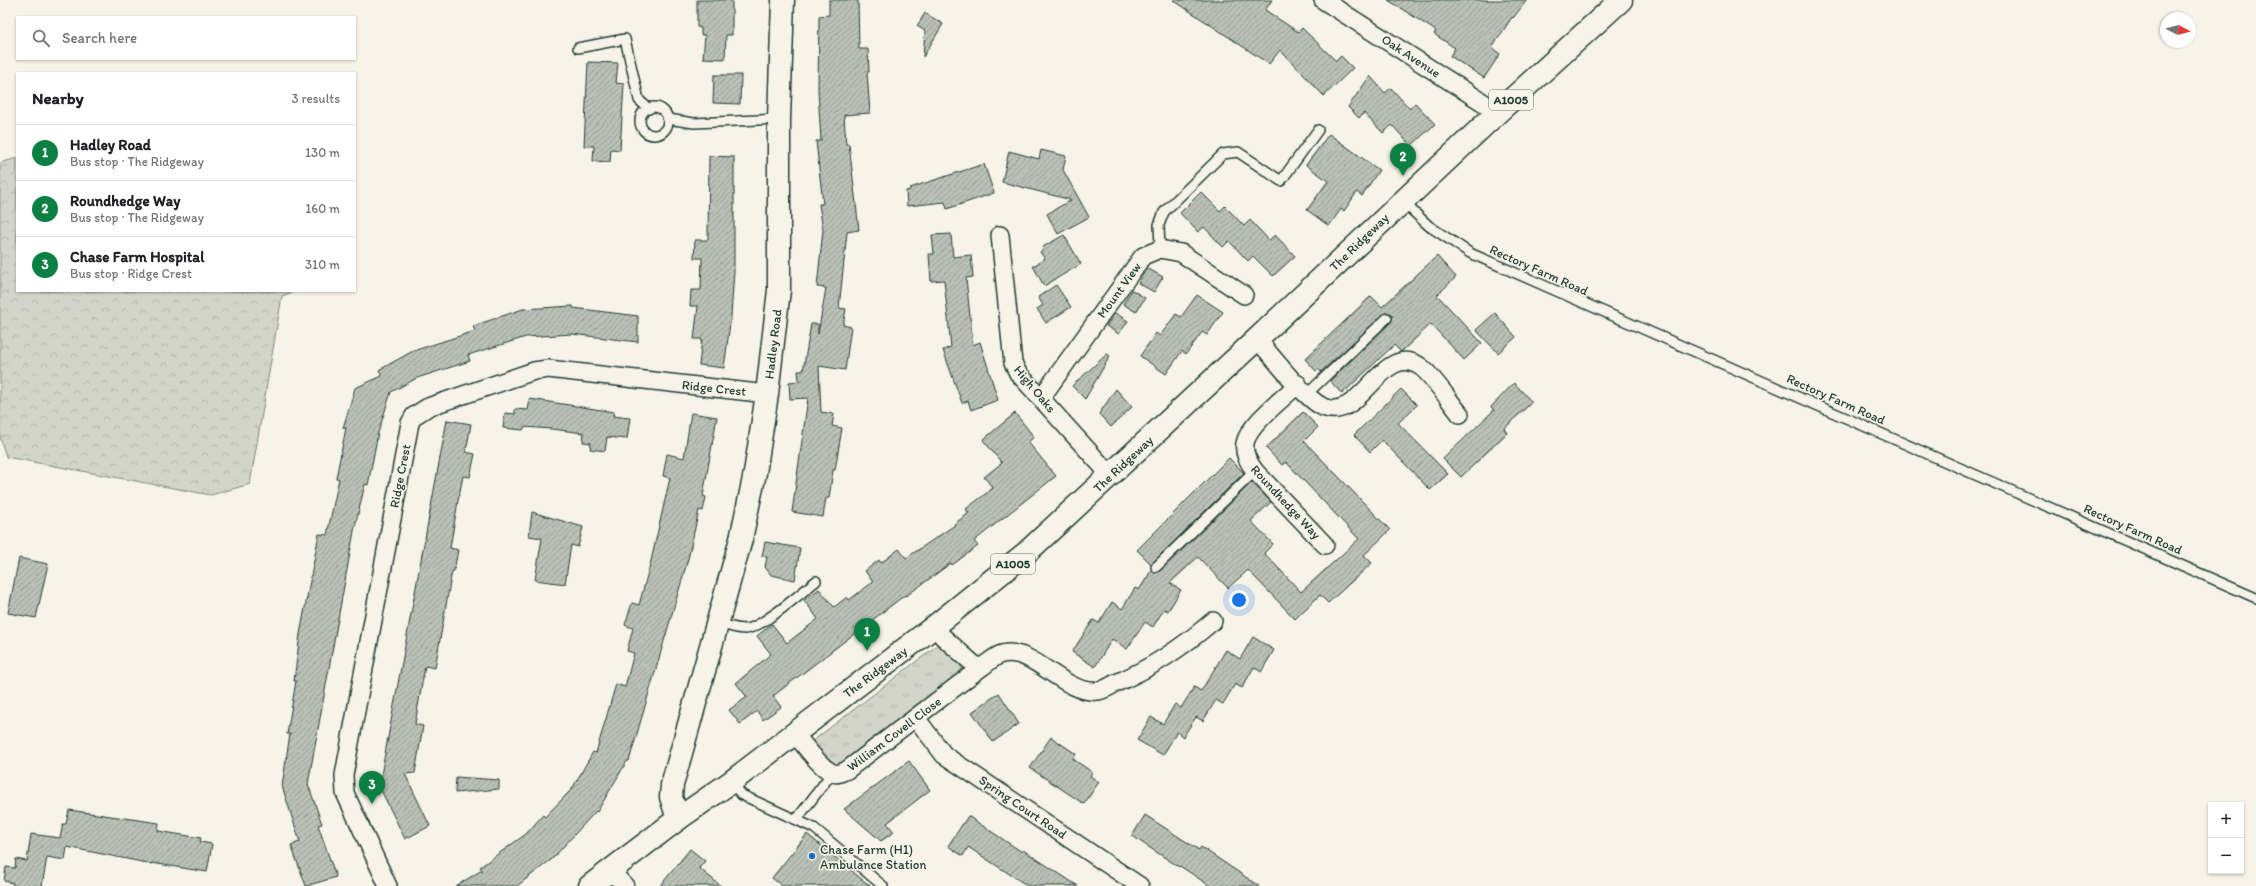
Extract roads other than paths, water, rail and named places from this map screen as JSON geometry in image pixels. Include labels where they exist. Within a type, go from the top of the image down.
[{"type":"main road","name":"Hadley Road","points":[[678,819],[671,796],[672,785],[741,539],[767,394],[779,290],[779,118],[783,0]]},
{"type":"main road","name":"The Ridgeway","points":[[590,886],[678,819],[731,782],[794,732],[935,626],[1026,553],[1257,340],[1407,207],[1498,112],[1621,0]]},
{"type":"street","name":"Oak Avenue","points":[[1324,0],[1498,112]]},
{"type":"street","name":"High Oaks","points":[[1000,235],[1011,355],[1018,372],[1111,476]]},
{"type":"street","points":[[1160,249],[1182,252],[1244,295]]},
{"type":"street","name":"Mount View","points":[[1041,398],[1143,256],[1160,249]]},
{"type":"street","points":[[1257,340],[1302,389],[1325,408],[1342,408],[1352,402],[1386,370],[1396,364],[1411,362],[1422,368],[1460,414]]},
{"type":"street","name":"Ridge Crest","points":[[388,886],[345,793],[344,776],[410,423],[414,416],[428,407],[534,371],[548,369],[767,394]]},
{"type":"street","name":"Roundhedge Way","points":[[1302,389],[1252,428],[1247,436],[1245,450],[1247,460],[1255,471],[1325,545]]},
{"type":"street","name":"William Covell Close","points":[[794,732],[816,760],[832,773],[839,774],[847,770],[979,669],[1002,654],[1014,654],[1028,660],[1082,690],[1098,691],[1133,676],[1184,646],[1214,621]]},
{"type":"street","points":[[935,626],[943,637],[979,669]]},
{"type":"street","name":"Spring Court Road","points":[[916,718],[944,755],[1140,886]]},
{"type":"street","points":[[610,870],[625,886]]},
{"type":"lane","points":[[578,48],[625,39],[639,100],[649,109],[661,109],[668,119],[694,123],[779,118]]},
{"type":"lane","points":[[649,109],[641,118],[641,124],[648,134],[660,134],[665,130],[668,119]]},
{"type":"lane","points":[[1160,249],[1159,225],[1164,212],[1223,154],[1238,152],[1281,181],[1318,130]]},
{"type":"lane","name":"Rectory Farm Road","points":[[1407,207],[1470,253],[2256,598]]},
{"type":"lane","points":[[1302,389],[1387,318]]},
{"type":"lane","points":[[1156,567],[1255,471]]},
{"type":"lane","points":[[718,623],[744,629],[752,628],[776,613],[816,581]]},
{"type":"lane","points":[[797,819],[832,773]]},
{"type":"lane","points":[[731,782],[742,795],[767,808],[797,819],[814,828],[883,886]]},
{"type":"place","name":"Roundhedge Way","points":[[1403,176]]},
{"type":"place","name":"Hadley Road","points":[[867,651]]},
{"type":"place","name":"Chase Farm Hospital","points":[[372,804]]},
{"type":"place","name":"Chase Farm (H1) Ambulance Station","points":[[812,856]]}]
